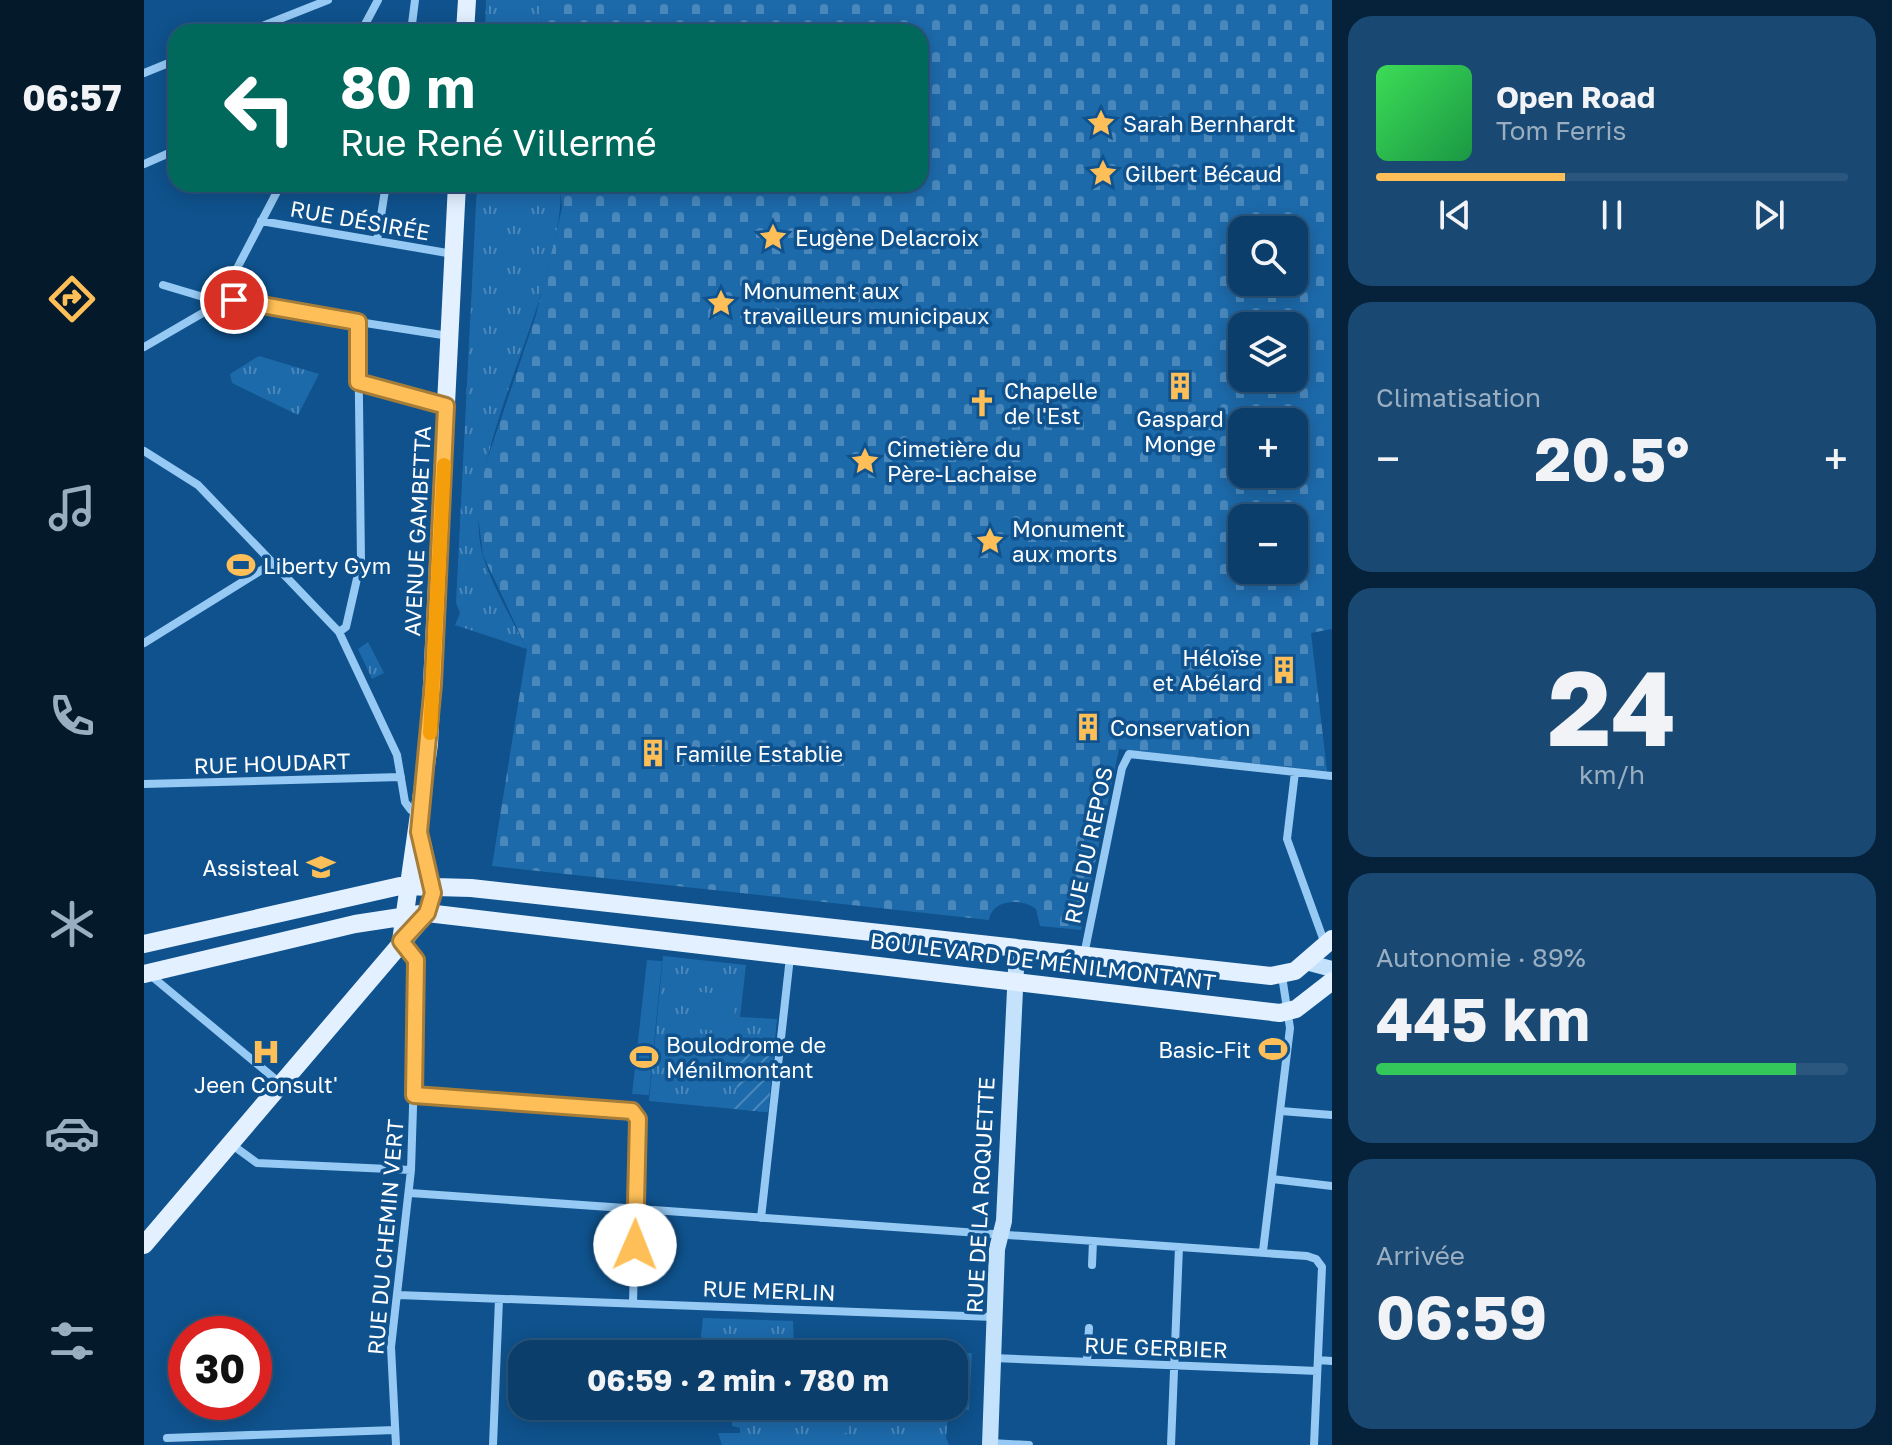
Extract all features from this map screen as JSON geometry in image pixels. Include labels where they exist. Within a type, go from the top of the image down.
[{"type":"main road","points":[[466,24],[467,0]]},
{"type":"main road","name":"AVENUE GAMBETTA","points":[[419,832],[433,684],[457,192]]},
{"type":"main road","points":[[401,941],[419,832]]},
{"type":"main road","points":[[144,1245],[427,913],[432,885],[419,832]]},
{"type":"main road","name":"BOULEVARD DE MÉNILMONTANT","points":[[144,944],[408,885],[432,885],[1282,976]]},
{"type":"main road","name":"BOULEVARD DE MÉNILMONTANT","points":[[145,971],[404,914],[427,913],[1289,1013]]},
{"type":"main road","points":[[790,956],[794,924]]},
{"type":"main road","points":[[1282,976],[1306,962],[1329,942]]},
{"type":"main road","points":[[1289,1013],[1327,988]]},
{"type":"street","points":[[267,24],[328,0]]},
{"type":"street","points":[[365,24],[378,0]]},
{"type":"street","points":[[412,24],[415,0]]},
{"type":"street","points":[[144,73],[168,63]]},
{"type":"street","points":[[144,164],[168,154]]},
{"type":"street","points":[[144,347],[213,307],[221,299],[277,192]]},
{"type":"street","points":[[377,241],[385,192]]},
{"type":"street","name":"RUE DÉSIRÉE","points":[[261,221],[454,254]]},
{"type":"street","points":[[163,285],[221,299],[450,336]]},
{"type":"street","points":[[339,632],[346,627],[361,561],[358,322]]},
{"type":"street","points":[[358,382],[446,406]]},
{"type":"street","points":[[144,451],[198,485],[339,632],[397,755],[407,807],[421,812]]},
{"type":"street","points":[[144,643],[273,563]]},
{"type":"street","name":"RUE DU REPOS","points":[[1084,956],[1126,757],[1133,754],[1332,776]]},
{"type":"street","points":[[1295,772],[1287,839],[1329,942]]},
{"type":"street","name":"RUE HOUDART","points":[[144,784],[401,777]]},
{"type":"street","name":"RUE DU CHEMIN VERT","points":[[396,1445],[391,1347],[410,1193],[416,960],[401,941]]},
{"type":"street","name":"RUE DE LA ROQUETTE","points":[[990,1444],[1017,948]]},
{"type":"street","points":[[761,1218],[790,956]]},
{"type":"street","points":[[1306,962],[1332,969]]},
{"type":"street","points":[[145,971],[281,1084]]},
{"type":"street","points":[[1263,1251],[1281,1111],[1289,1013],[1282,976]]},
{"type":"street","points":[[414,1095],[629,1109],[638,1119],[633,1303]]},
{"type":"street","points":[[1281,1111],[1332,1115]]},
{"type":"street","points":[[231,1143],[257,1163],[411,1170]]},
{"type":"street","points":[[1272,1179],[1332,1186]]},
{"type":"street","points":[[410,1193],[1307,1256],[1316,1259],[1322,1267],[1314,1445]]},
{"type":"street","points":[[1092,1265],[1093,1241]]},
{"type":"street","points":[[1171,1445],[1179,1247]]},
{"type":"street","name":"RUE MERLIN","points":[[398,1295],[995,1317]]},
{"type":"street","points":[[493,1445],[499,1299]]},
{"type":"street","points":[[1087,1362],[1089,1328]]},
{"type":"street","name":"RUE GERBIER","points":[[993,1358],[1317,1371]]},
{"type":"street","points":[[1318,1360],[1332,1361]]},
{"type":"street","points":[[167,1438],[395,1430]]},
{"type":"street","points":[[990,1444],[1029,1445]]},
{"type":"green space","points":[[486,0],[539,0],[542,24],[485,24]]},
{"type":"green space","name":"Cimetière du Père-Lachaise","points":[[539,0],[1332,0],[1332,629],[1311,633],[1327,771],[1119,749],[1081,930],[1040,926],[1036,909],[1016,902],[1001,904],[991,913],[989,920],[492,866],[527,649],[483,555],[477,508],[485,466],[536,315],[562,208],[561,192],[928,192],[928,24],[542,24]]},
{"type":"green space","points":[[477,192],[561,192],[545,279],[499,419],[481,493],[479,526],[483,556],[497,592],[527,649],[455,625],[460,613],[456,603]]},
{"type":"green space","points":[[259,356],[319,374],[298,415],[232,383],[230,374]]},
{"type":"green space","points":[[368,642],[384,673],[372,679],[358,649]]},
{"type":"green space","points":[[663,956],[746,965],[740,1017],[777,1019],[768,1112],[649,1101]]},
{"type":"green space","name":"Boulodrome de Ménilmontant","points":[[647,960],[662,961],[649,1095],[632,1094]]},
{"type":"green space","points":[[699,992],[736,995],[733,1032],[696,1029]]},
{"type":"green space","points":[[742,1041],[775,1044],[768,1112],[734,1109]]},
{"type":"green space","points":[[703,1318],[793,1321],[794,1340],[701,1340]]},
{"type":"green space","points":[[968,1353],[972,1353],[969,1410]]},
{"type":"green space","points":[[732,1420],[948,1420],[946,1438],[949,1445],[722,1445],[718,1433],[740,1433],[740,1428],[732,1426]]},
{"type":"green space","points":[[813,1420],[850,1420],[849,1433],[812,1432]]},
{"type":"slow traffic","points":[[430,733],[444,465]]},
{"type":"place","name":"Sarah Bernhardt","points":[[1101,123]]},
{"type":"place","name":"Gilbert Bécaud","points":[[1103,173]]},
{"type":"place","name":"Eugène Delacroix","points":[[773,237]]},
{"type":"place","name":"Monument aux travailleurs municipaux","points":[[721,303]]},
{"type":"place","name":"Gaspard Monge","points":[[1180,386]]},
{"type":"place","name":"Chapelle de l'Est","points":[[982,403]]},
{"type":"place","name":"Cimetière du Père-Lachaise","points":[[865,461]]},
{"type":"place","name":"Monument aux morts","points":[[990,541]]},
{"type":"place","name":"Liberty Gym","points":[[241,565]]},
{"type":"place","name":"Héloïse et Abélard","points":[[1284,670]]},
{"type":"place","name":"Conservation","points":[[1088,727]]},
{"type":"place","name":"Famille Establie","points":[[653,753]]},
{"type":"place","name":"Assisteal","points":[[321,867]]},
{"type":"place","name":"Basic-Fit","points":[[1273,1049]]},
{"type":"place","name":"Jeen Consult'","points":[[266,1052]]},
{"type":"place","name":"Boulodrome de Ménilmontant","points":[[644,1057]]},
{"type":"route","points":[[234,300],[358,322],[358,382],[446,406],[433,684],[419,832],[433,893],[427,913],[401,941],[411,949],[416,960],[414,1095],[632,1111],[638,1119],[635,1245]]}]
